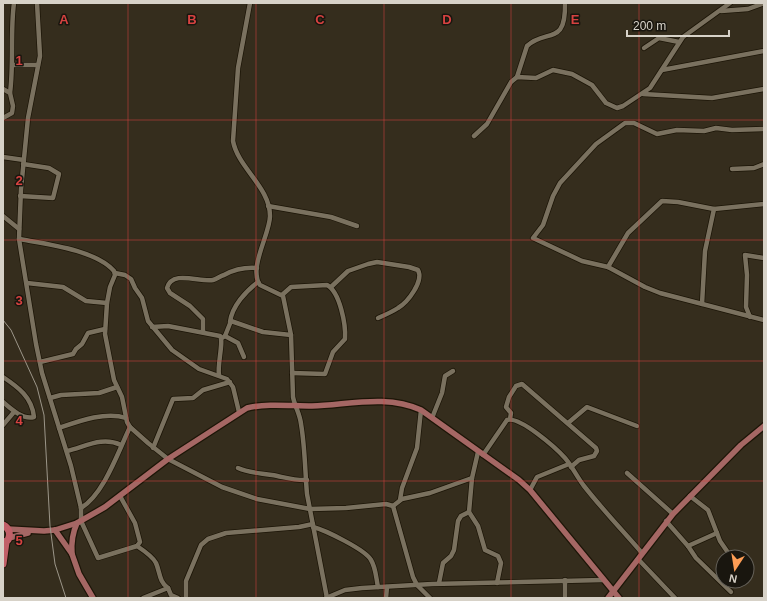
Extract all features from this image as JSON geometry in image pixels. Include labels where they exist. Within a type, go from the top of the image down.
[{"type":"highway","points":[[3,564],[6,541],[5,526]]},
{"type":"main road","points":[[6,541],[33,532],[56,530],[79,522],[120,496],[168,459],[247,408],[261,405],[294,406],[388,401],[402,403],[421,410],[480,454],[519,480],[530,490],[619,598]]},
{"type":"main road","points":[[608,598],[666,521],[742,445],[764,426]]},
{"type":"main road","points":[[72,554],[71,542],[73,532],[79,522]]},
{"type":"main road","points":[[5,526],[33,532]]},
{"type":"main road","points":[[56,530],[72,554],[79,574],[93,598]]},
{"type":"street","points":[[10,93],[12,65],[12,19],[14,3]]},
{"type":"street","points":[[37,3],[40,56],[28,118],[20,196],[19,230],[40,362],[67,451],[81,508],[79,522],[98,558],[138,546]]},
{"type":"street","points":[[250,3],[242,41],[234,101],[233,141],[235,150],[260,189],[268,206],[270,215],[257,260],[258,282]]},
{"type":"street","points":[[474,136],[487,124],[511,82],[517,77],[527,46],[530,42],[554,35],[559,31],[564,17],[565,3]]},
{"type":"street","points":[[719,12],[748,9],[764,3]]},
{"type":"street","points":[[517,77],[536,78],[553,70],[572,74],[592,85],[606,103],[617,108],[629,104],[650,88],[683,37],[719,12],[727,4],[733,11]]},
{"type":"street","points":[[673,40],[683,37]]},
{"type":"street","points":[[644,48],[659,38],[679,42]]},
{"type":"street","points":[[662,70],[764,51]]},
{"type":"street","points":[[12,65],[38,65]]},
{"type":"street","points":[[3,88],[10,93],[13,99],[13,110],[3,118]]},
{"type":"street","points":[[643,94],[712,98],[764,89]]},
{"type":"street","points":[[764,129],[732,130],[716,128],[704,131],[677,130],[657,134],[632,123],[625,123],[596,144],[556,189],[543,225],[533,238],[582,261],[608,267],[652,290],[680,300],[702,304],[764,320]]},
{"type":"street","points":[[3,157],[49,168],[59,174],[53,198],[20,196]]},
{"type":"street","points":[[732,168],[754,168],[764,164]]},
{"type":"street","points":[[608,267],[628,233],[659,202],[678,202],[714,209],[764,204]]},
{"type":"street","points":[[268,206],[331,217],[357,226]]},
{"type":"street","points":[[702,304],[705,251],[714,209]]},
{"type":"street","points":[[3,216],[19,230]]},
{"type":"street","points":[[20,239],[86,254],[111,268],[115,273],[125,275],[131,279],[142,298],[145,314],[152,327],[172,350],[192,365],[203,371],[225,377],[235,391],[239,412]]},
{"type":"street","points":[[750,317],[746,307],[748,275],[745,255],[764,258]]},
{"type":"street","points":[[331,287],[348,271],[378,262],[418,270],[420,276],[419,281],[406,301],[400,307],[378,318]]},
{"type":"street","points":[[203,332],[204,319],[190,306],[169,293],[167,288],[168,284],[175,280],[187,277],[213,280],[238,269],[257,268]]},
{"type":"street","points":[[115,273],[107,303],[104,329],[117,387],[122,397],[126,418],[130,427],[153,448],[168,459],[222,487],[242,495],[310,509],[346,508],[386,504],[393,506]]},
{"type":"street","points":[[258,282],[273,292],[282,295]]},
{"type":"street","points":[[219,375],[218,362],[224,337],[235,307],[245,294],[258,282]]},
{"type":"street","points":[[27,283],[63,287],[86,301],[107,303]]},
{"type":"street","points":[[282,295],[291,287],[320,284],[331,287]]},
{"type":"street","points":[[292,373],[325,374],[333,352],[345,339],[343,316],[331,287]]},
{"type":"street","points":[[282,295],[291,335],[294,406],[299,412],[302,425],[307,494],[328,597],[345,590],[378,587],[564,580],[603,580]]},
{"type":"street","points":[[230,322],[263,332],[291,335]]},
{"type":"street","points":[[152,327],[168,326],[215,334],[238,343],[244,357]]},
{"type":"street","points":[[40,362],[73,354],[82,344],[88,333],[104,329]]},
{"type":"street","points":[[432,418],[442,393],[445,376],[453,371]]},
{"type":"street","points":[[3,377],[25,393],[33,408],[34,417],[27,417],[14,412],[3,402]]},
{"type":"street","points":[[153,448],[173,399],[193,398],[203,390],[230,382]]},
{"type":"street","points":[[497,583],[501,563],[498,556],[484,550],[478,526],[469,512],[472,478],[480,454],[506,421],[510,419],[511,413],[506,409],[506,405],[514,388],[520,383],[573,427],[596,448],[597,451],[592,457],[579,460],[570,466],[536,477],[530,490]]},
{"type":"street","points":[[50,398],[62,395],[99,393],[117,387]]},
{"type":"street","points":[[568,423],[587,407],[637,426]]},
{"type":"street","points":[[400,500],[402,488],[417,448],[421,410]]},
{"type":"street","points":[[3,425],[14,412]]},
{"type":"street","points":[[60,428],[87,419],[114,416],[126,418]]},
{"type":"street","points":[[573,427],[576,417]]},
{"type":"street","points":[[510,419],[540,434],[564,457],[584,486],[642,553]]},
{"type":"street","points":[[81,508],[91,500],[100,488],[130,427]]},
{"type":"street","points":[[67,451],[95,442],[108,442],[121,445]]},
{"type":"street","points":[[238,468],[255,474],[266,474],[299,481],[307,480]]},
{"type":"street","points":[[627,473],[673,514]]},
{"type":"street","points":[[393,506],[400,500],[430,493],[472,478]]},
{"type":"street","points":[[120,496],[135,523],[140,542],[138,546]]},
{"type":"street","points":[[690,496],[708,510],[724,549]]},
{"type":"street","points":[[393,506],[413,577],[417,585],[430,598]]},
{"type":"street","points":[[439,584],[443,563],[451,556],[454,550],[458,522],[461,516],[469,512]]},
{"type":"street","points":[[666,521],[688,546],[696,558],[731,592]]},
{"type":"street","points":[[186,598],[186,581],[201,545],[208,539],[226,533],[313,525],[331,532],[368,556],[375,569],[378,587]]},
{"type":"street","points":[[688,546],[717,533]]},
{"type":"street","points":[[138,546],[155,562],[164,585],[168,588],[171,595],[178,598]]},
{"type":"street","points":[[638,559],[675,598]]},
{"type":"street","points":[[564,580],[566,598]]},
{"type":"street","points":[[386,598],[387,587]]},
{"type":"street","points":[[143,598],[168,588]]},
{"type":"railway","points":[[3,320],[11,330],[37,387],[44,415],[50,526],[55,564],[66,598]]}]
